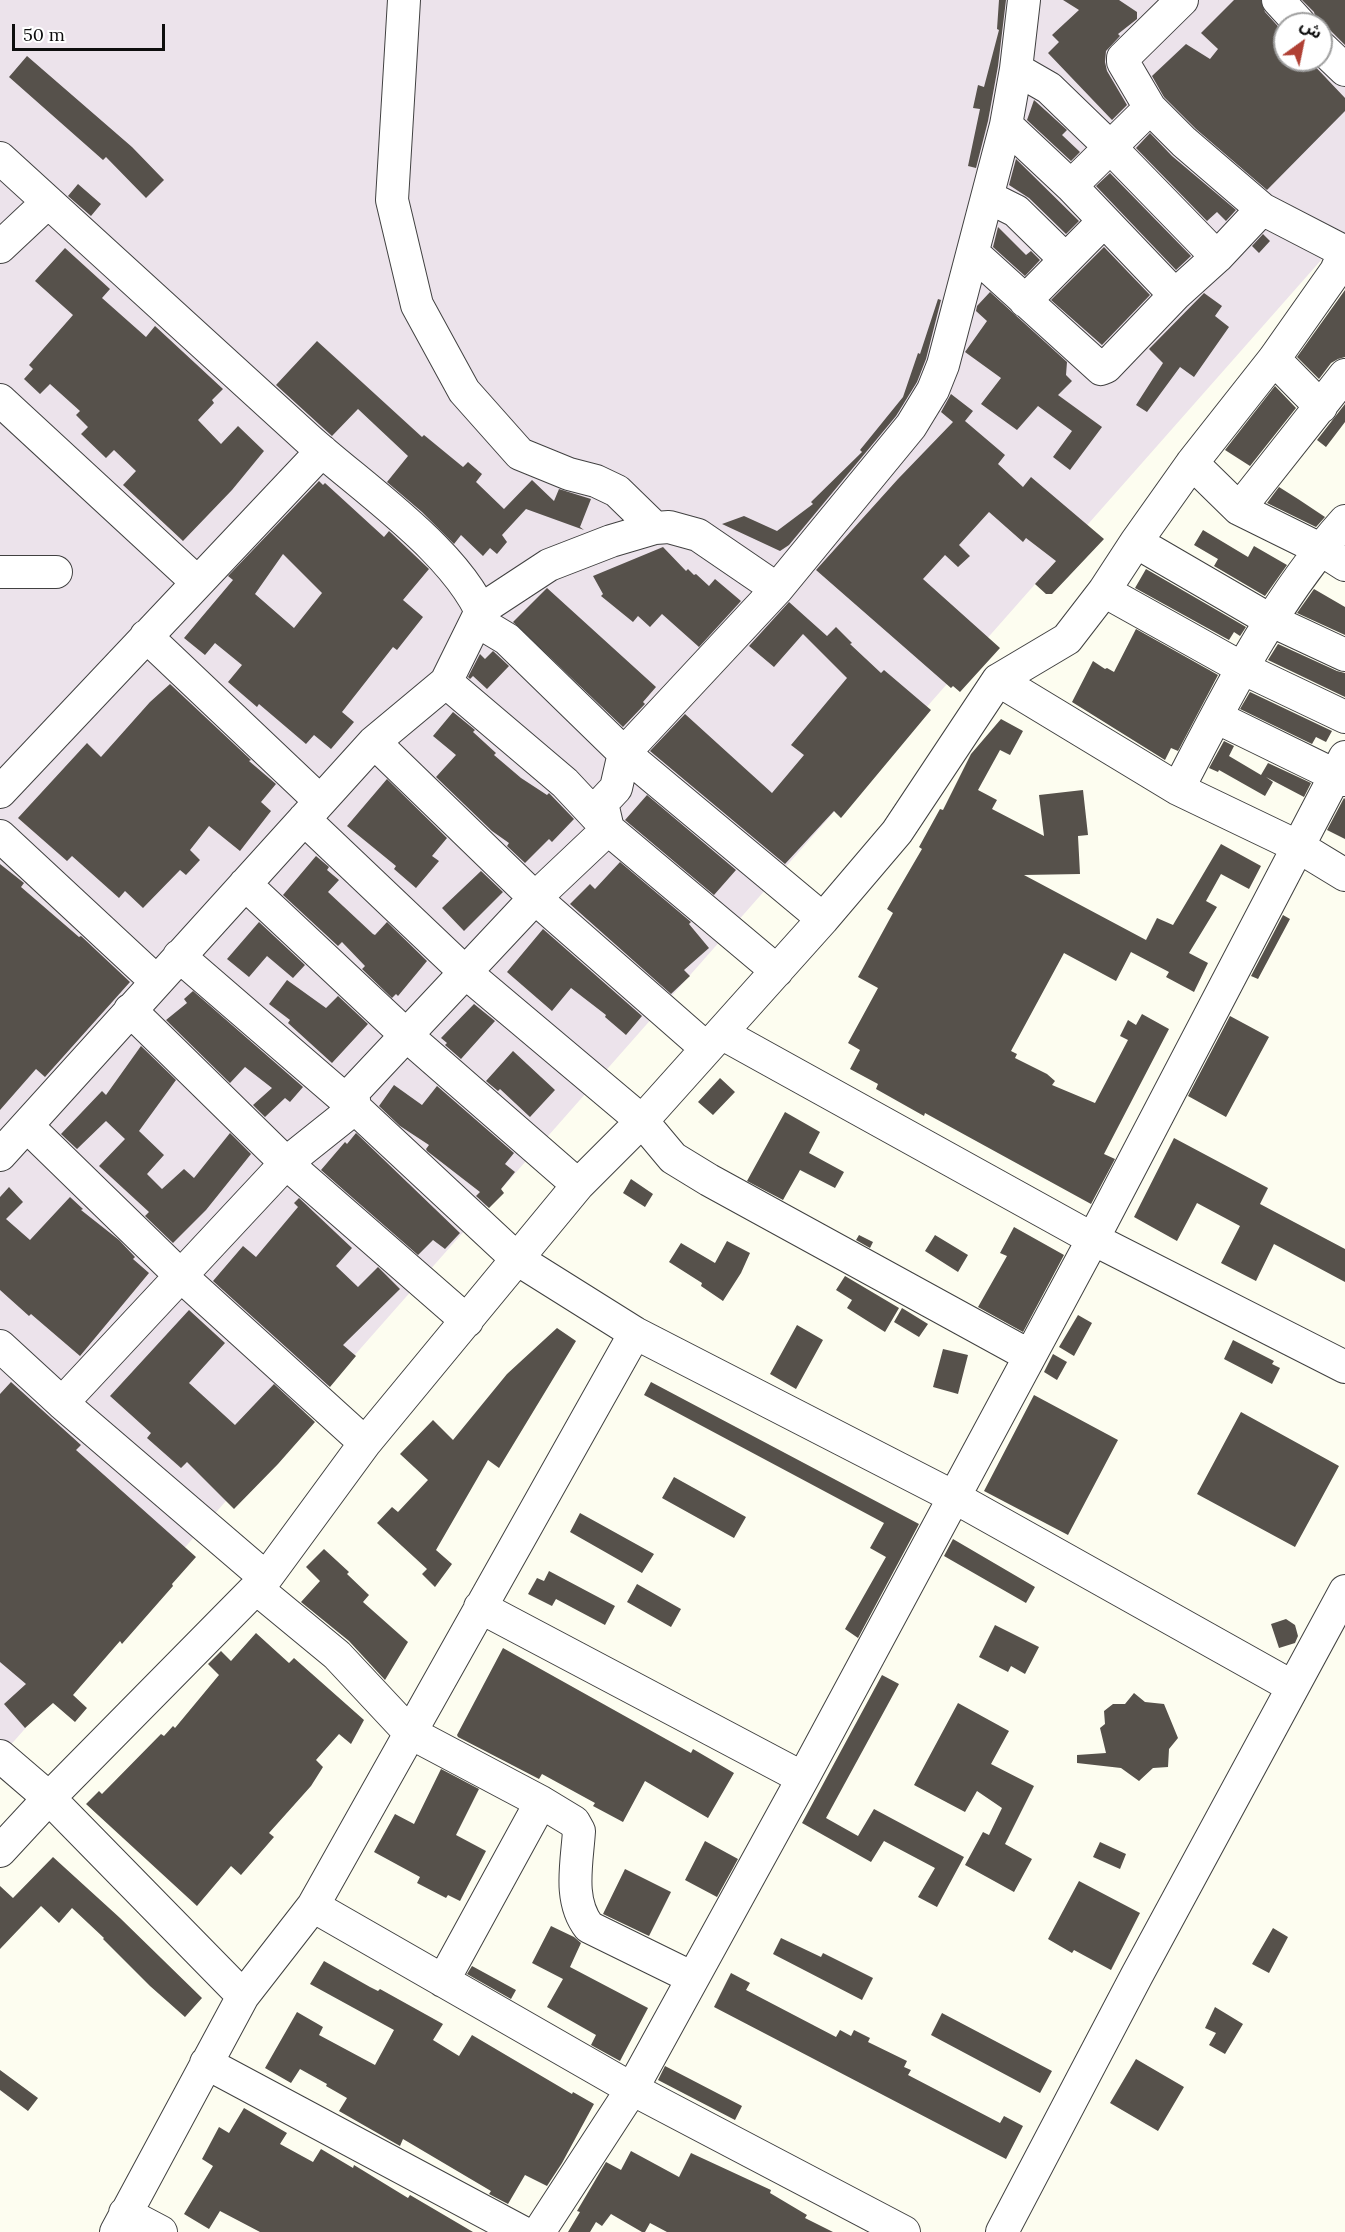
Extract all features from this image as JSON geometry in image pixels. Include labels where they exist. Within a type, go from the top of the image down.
[{"type":"street","points":[[404,0],[392,200],[417,305],[464,391],[520,454],[569,474],[596,481],[617,491],[655,528]]},
{"type":"street","points":[[608,829],[602,803],[616,788],[624,753],[777,590],[911,426],[933,390],[943,365],[1006,125],[1016,69],[1024,0]]},
{"type":"street","points":[[0,1851],[49,1798],[262,1584],[365,1443],[578,1185],[642,1121],[823,919],[897,832],[998,680],[1067,639],[1104,591],[1192,463],[1274,359],[1336,271],[1345,251],[1262,209],[1184,142],[1150,108],[1123,62],[1123,57],[1182,0]]},
{"type":"street","points":[[1278,0],[1289,12]]},
{"type":"street","points":[[1333,58],[1345,70]]},
{"type":"street","points":[[1016,69],[1048,88],[1110,147],[1216,257]]},
{"type":"street","points":[[1071,186],[1150,108]]},
{"type":"street","points":[[1006,125],[1071,186],[1175,295]]},
{"type":"street","points":[[0,158],[322,451],[388,505],[414,530],[450,566],[482,609],[487,627],[507,639],[624,753],[823,919]]},
{"type":"street","points":[[988,197],[1016,212],[1065,259]]},
{"type":"street","points":[[0,247],[48,202]]},
{"type":"street","points":[[973,253],[1101,369],[1106,367],[1262,209]]},
{"type":"street","points":[[1025,301],[1104,221]]},
{"type":"street","points":[[1274,359],[1321,407]]},
{"type":"street","points":[[1239,509],[1345,375]]},
{"type":"street","points":[[0,400],[197,582]]},
{"type":"street","points":[[0,792],[322,451]]},
{"type":"street","points":[[1192,463],[1239,509],[1333,557]]},
{"type":"street","points":[[1178,789],[1270,620],[1333,557],[1345,521]]},
{"type":"street","points":[[0,1155],[374,742],[446,682],[482,609],[549,564],[611,541],[655,528],[669,527],[698,536],[777,590]]},
{"type":"street","points":[[1136,542],[1270,620],[1345,656]]},
{"type":"street","points":[[0,572],[56,573]]},
{"type":"street","points":[[1104,591],[1242,668],[1345,717]]},
{"type":"street","points":[[146,636],[465,972],[642,1121],[673,1158],[1030,1356]]},
{"type":"street","points":[[998,680],[1178,789],[1299,847],[1345,875]]},
{"type":"street","points":[[446,682],[565,783],[608,829],[777,971]]},
{"type":"street","points":[[539,2232],[632,2089],[1030,1356],[1299,847],[1342,771],[1216,717]]},
{"type":"street","points":[[374,742],[535,898],[713,1041],[1345,1367]]},
{"type":"street","points":[[355,1108],[353,1092],[535,898],[608,829]]},
{"type":"street","points":[[0,836],[156,981]]},
{"type":"street","points":[[244,884],[406,1035],[578,1185]]},
{"type":"street","points":[[179,956],[355,1108],[517,1259],[635,1333],[954,1497],[1293,1687]]},
{"type":"street","points":[[130,1010],[286,1163],[467,1321]]},
{"type":"street","points":[[62,1403],[286,1163],[355,1108]]},
{"type":"street","points":[[27,1126],[181,1276],[365,1443]]},
{"type":"street","points":[[161,2232],[121,2222],[243,1996],[313,1906],[635,1333]]},
{"type":"street","points":[[2,1354],[62,1403],[262,1584],[337,1655],[409,1732],[574,1822],[579,1831],[575,1898],[581,1917],[589,1927],[693,1978]]},
{"type":"street","points":[[1002,2232],[1137,1975],[1293,1687],[1334,1635],[1345,1591]]},
{"type":"street","points":[[480,1608],[802,1778]]},
{"type":"street","points":[[0,1756],[49,1798],[243,1996]]},
{"type":"street","points":[[443,1981],[541,1802]]},
{"type":"street","points":[[313,1906],[632,2089],[904,2232]]},
{"type":"street","points":[[206,2063],[522,2232]]},
{"type":"shaded area","points":[[0,0],[1345,0],[1345,233],[0,1757]]},
{"type":"building","points":[[999,0],[1006,0],[998,66],[988,121],[976,168],[968,166],[980,109],[973,108],[978,85],[984,87],[999,30],[997,29]]},
{"type":"building","points":[[1063,0],[1119,0],[1137,12],[1137,19],[1118,34],[1120,36],[1106,51],[1107,71],[1127,105],[1112,120],[1048,53],[1059,42],[1052,35],[1079,10]]},
{"type":"building","points":[[1234,0],[1261,0],[1265,12],[1273,21],[1273,72],[1320,72],[1345,98],[1345,111],[1267,190],[1196,129],[1164,97],[1152,76],[1186,44],[1210,59],[1218,49],[1201,33]]},
{"type":"building","points":[[1302,0],[1345,0],[1345,45],[1333,33],[1333,12],[1314,12]]},
{"type":"building","points":[[27,56],[132,147],[164,180],[146,198],[106,157],[103,160],[9,77]]},
{"type":"building","points":[[1034,100],[1067,130],[1062,135],[1080,152],[1071,161],[1027,120]]},
{"type":"building","points":[[1150,133],[1172,156],[1236,210],[1226,221],[1217,212],[1207,221],[1136,148]]},
{"type":"building","points":[[1016,159],[1079,221],[1066,234],[1029,198],[1009,185]]},
{"type":"building","points":[[1110,173],[1191,256],[1176,270],[1096,186]]},
{"type":"building","points":[[78,184],[101,204],[91,216],[68,196]]},
{"type":"building","points":[[998,227],[1026,255],[1031,251],[1040,260],[1025,276],[993,247]]},
{"type":"building","points":[[1263,234],[1270,241],[1259,253],[1252,246]]},
{"type":"building","points":[[1104,247],[1150,295],[1102,345],[1051,300]]},
{"type":"building","points":[[65,248],[110,289],[102,298],[146,337],[155,326],[223,389],[198,420],[221,444],[238,426],[264,451],[232,490],[183,541],[123,485],[136,471],[114,450],[106,458],[81,434],[88,427],[76,415],[80,411],[50,384],[40,394],[24,379],[33,369],[29,365],[73,315],[35,281]]},
{"type":"building","points":[[1345,290],[1345,357],[1331,363],[1319,379],[1297,357]]},
{"type":"building","points":[[990,292],[1067,362],[1066,375],[1072,381],[1058,395],[1102,427],[1070,470],[1053,457],[1072,431],[1038,406],[1017,430],[981,404],[1001,378],[965,352],[987,321],[976,311],[977,306]]},
{"type":"building","points":[[1204,293],[1222,306],[1215,316],[1229,327],[1194,377],[1180,367],[1147,412],[1136,405],[1163,363],[1149,349]]},
{"type":"building","points":[[938,299],[941,300],[926,359],[917,382],[896,416],[789,545],[780,551],[722,524],[744,516],[777,531],[813,504],[811,502],[862,452],[860,450],[903,397]]},
{"type":"building","points":[[317,341],[422,437],[424,435],[463,467],[468,462],[482,474],[476,482],[504,509],[532,480],[554,501],[559,489],[591,499],[580,527],[584,530],[526,509],[502,535],[507,542],[497,554],[490,548],[483,556],[461,535],[454,544],[387,482],[408,456],[358,409],[332,436],[276,385]]},
{"type":"building","points":[[1275,386],[1296,408],[1250,466],[1225,450]]},
{"type":"building","points":[[951,394],[973,411],[965,421],[1005,455],[998,464],[1023,487],[1031,477],[1104,539],[1052,594],[1046,594],[1035,584],[1056,561],[1026,538],[1023,542],[989,512],[959,545],[970,556],[958,567],[945,555],[923,579],[1000,648],[960,692],[953,686],[951,688],[816,570],[953,422],[941,412]]},
{"type":"building","points":[[1345,404],[1345,422],[1326,447],[1317,440]]},
{"type":"building","points":[[319,481],[323,485],[325,483],[384,537],[389,531],[429,569],[403,600],[423,617],[397,650],[393,647],[342,712],[354,722],[331,749],[314,735],[306,744],[259,704],[257,707],[228,682],[242,665],[215,643],[205,655],[184,638],[233,580],[228,576]],"holes":[[[283,554],[322,593],[294,628],[255,594]]]},
{"type":"building","points":[[1279,487],[1325,517],[1316,527],[1267,503]]},
{"type":"building","points":[[1203,530],[1248,557],[1254,546],[1287,565],[1265,596],[1214,566],[1218,559],[1194,545]]},
{"type":"building","points":[[663,547],[686,571],[688,569],[694,575],[696,574],[709,586],[715,579],[741,601],[699,647],[662,614],[650,627],[638,616],[633,622],[601,596],[603,594],[593,576]]},
{"type":"building","points":[[1146,569],[1246,627],[1240,636],[1234,632],[1229,640],[1135,588]]},
{"type":"building","points":[[547,588],[656,687],[643,702],[645,704],[623,727],[513,622]]},
{"type":"building","points":[[1314,589],[1345,607],[1345,635],[1297,613]]},
{"type":"building","points":[[789,602],[827,636],[836,627],[852,643],[850,644],[881,673],[884,670],[931,710],[841,818],[834,811],[785,864],[650,751],[685,714],[772,793],[804,755],[791,745],[847,678],[803,634],[774,667],[749,646]]},
{"type":"building","points":[[1136,629],[1218,675],[1178,751],[1171,748],[1165,760],[1072,702],[1093,661],[1114,672]]},
{"type":"building","points":[[1278,644],[1345,673],[1345,697],[1268,660]]},
{"type":"building","points":[[493,651],[509,666],[487,689],[473,676],[470,679],[468,677],[480,654],[485,659]]},
{"type":"building","points":[[170,684],[276,784],[261,802],[271,811],[240,851],[209,826],[190,850],[200,860],[186,875],[180,870],[143,908],[125,891],[119,898],[72,856],[67,861],[18,818],[87,743],[101,757],[150,702]]},
{"type":"building","points":[[1250,692],[1332,731],[1326,742],[1316,737],[1312,744],[1240,709]]},
{"type":"building","points":[[453,712],[475,730],[473,732],[496,753],[494,755],[521,778],[547,795],[549,793],[574,819],[552,842],[549,839],[525,863],[507,846],[509,843],[492,831],[436,777],[456,755],[433,736]]},
{"type":"building","points":[[1001,719],[1023,731],[1010,755],[1000,750],[978,790],[997,800],[992,809],[1044,836],[1039,795],[1083,790],[1088,835],[1078,836],[1080,874],[1024,875],[1146,940],[1157,918],[1173,925],[1221,844],[1261,866],[1249,889],[1221,874],[1206,901],[1217,907],[1189,953],[1208,963],[1194,992],[1166,977],[1169,972],[1131,952],[1116,981],[1064,953],[1011,1051],[1017,1054],[1015,1058],[1047,1074],[1055,1081],[1052,1085],[1095,1103],[1128,1040],[1120,1036],[1128,1020],[1136,1025],[1142,1014],[1169,1029],[1104,1154],[1115,1159],[1091,1204],[925,1113],[924,1116],[876,1089],[878,1084],[850,1069],[860,1050],[848,1043],[878,988],[858,977],[893,913],[887,909],[922,849],[919,847],[940,809],[943,810],[971,754]]},
{"type":"building","points":[[1224,741],[1234,746],[1229,756],[1261,775],[1268,763],[1311,783],[1304,797],[1266,777],[1273,782],[1265,796],[1219,770],[1218,772],[1209,768]]},
{"type":"building","points":[[387,779],[447,838],[432,856],[439,861],[416,888],[394,869],[396,866],[347,826]]},
{"type":"building","points":[[647,795],[736,870],[714,895],[625,820]]},
{"type":"building","points":[[1345,799],[1345,839],[1327,830]]},
{"type":"building","points":[[316,856],[339,880],[328,892],[373,934],[375,935],[387,922],[427,961],[398,996],[396,994],[392,998],[362,969],[365,966],[342,942],[338,946],[283,895]]},
{"type":"building","points":[[620,862],[691,922],[689,924],[709,948],[684,970],[690,976],[671,994],[570,904],[590,884],[595,889]]},
{"type":"building","points":[[0,864],[24,883],[21,887],[79,937],[81,936],[130,982],[45,1077],[36,1069],[0,1110]]},
{"type":"building","points":[[481,871],[503,892],[464,931],[442,908]]},
{"type":"building","points":[[1283,915],[1290,919],[1258,979],[1251,976]]},
{"type":"building","points":[[259,922],[305,965],[293,978],[267,956],[249,977],[227,959]]},
{"type":"building","points":[[543,929],[642,1016],[626,1035],[605,1017],[606,1015],[571,988],[552,1011],[507,972]]},
{"type":"building","points":[[287,980],[326,1008],[338,996],[368,1024],[332,1063],[288,1023],[290,1020],[269,1004]]},
{"type":"building","points":[[193,991],[303,1087],[290,1102],[285,1098],[265,1117],[253,1105],[272,1088],[245,1067],[230,1083],[166,1020],[187,1003],[184,999]]},
{"type":"building","points":[[474,1004],[495,1021],[461,1059],[445,1045],[447,1043],[441,1038]]},
{"type":"building","points":[[1230,1016],[1269,1037],[1226,1117],[1188,1096]]},
{"type":"building","points":[[141,1046],[176,1080],[139,1131],[164,1155],[147,1174],[162,1189],[184,1169],[194,1178],[230,1133],[251,1154],[206,1210],[173,1243],[145,1216],[149,1212],[99,1166],[125,1139],[106,1121],[77,1149],[61,1134],[102,1091],[106,1095]]},
{"type":"building","points":[[513,1051],[555,1090],[530,1117],[500,1089],[498,1091],[486,1081]]},
{"type":"building","points":[[720,1078],[735,1092],[713,1115],[698,1102]]},
{"type":"building","points":[[394,1085],[422,1105],[437,1086],[514,1153],[505,1164],[515,1172],[501,1189],[504,1193],[489,1208],[476,1196],[480,1192],[427,1151],[429,1145],[400,1126],[379,1106]]},
{"type":"building","points":[[785,1112],[820,1132],[809,1153],[844,1172],[835,1188],[800,1170],[783,1200],[747,1181]]},
{"type":"building","points":[[356,1133],[460,1233],[445,1249],[433,1240],[418,1255],[321,1170],[345,1142],[347,1144]]},
{"type":"building","points":[[1174,1138],[1268,1188],[1260,1204],[1345,1249],[1345,1282],[1274,1244],[1256,1281],[1221,1263],[1240,1226],[1197,1203],[1177,1241],[1134,1217]]},
{"type":"building","points":[[631,1179],[653,1194],[645,1207],[623,1193]]},
{"type":"building","points":[[9,1187],[23,1202],[6,1219],[30,1240],[70,1197],[83,1209],[81,1210],[119,1240],[135,1257],[133,1259],[149,1273],[80,1356],[0,1290],[0,1197]]},
{"type":"building","points":[[299,1198],[352,1248],[336,1266],[358,1287],[378,1267],[400,1289],[343,1345],[356,1356],[330,1387],[213,1281],[243,1246],[256,1257],[298,1207],[294,1203]]},
{"type":"building","points":[[1014,1227],[1064,1255],[1023,1332],[978,1307],[1007,1256],[1000,1253]]},
{"type":"building","points":[[859,1235],[873,1242],[870,1248],[856,1240]]},
{"type":"building","points":[[935,1235],[968,1255],[958,1272],[925,1251]]},
{"type":"building","points":[[727,1241],[750,1253],[741,1273],[723,1301],[701,1286],[702,1283],[669,1262],[681,1243],[715,1263]]},
{"type":"building","points":[[845,1276],[899,1308],[885,1332],[847,1308],[852,1300],[836,1290]]},
{"type":"building","points":[[902,1308],[928,1324],[919,1337],[894,1322]]},
{"type":"building","points":[[189,1310],[225,1343],[189,1383],[235,1425],[274,1384],[315,1422],[234,1509],[187,1462],[181,1468],[147,1438],[151,1433],[110,1396]]},
{"type":"building","points":[[1078,1315],[1092,1323],[1074,1356],[1059,1347]]},
{"type":"building","points":[[797,1325],[823,1340],[796,1389],[770,1374]]},
{"type":"building","points":[[557,1328],[576,1341],[499,1468],[488,1460],[436,1550],[452,1564],[435,1587],[422,1574],[427,1569],[377,1523],[392,1507],[398,1512],[428,1480],[400,1454],[433,1420],[453,1440],[507,1374]]},
{"type":"building","points":[[1233,1340],[1274,1361],[1272,1364],[1280,1368],[1272,1384],[1224,1359]]},
{"type":"building","points":[[943,1349],[968,1355],[958,1394],[933,1387]]},
{"type":"building","points":[[1053,1354],[1067,1362],[1057,1380],[1044,1372]]},
{"type":"building","points":[[11,1382],[81,1445],[76,1450],[196,1557],[122,1644],[120,1641],[73,1695],[87,1708],[75,1722],[53,1703],[25,1728],[4,1704],[26,1684],[0,1662],[0,1394]]},
{"type":"building","points":[[651,1382],[919,1524],[858,1638],[845,1629],[886,1557],[870,1548],[884,1523],[644,1395]]},
{"type":"building","points":[[1034,1395],[1118,1440],[1068,1535],[984,1491]]},
{"type":"building","points":[[1241,1412],[1339,1466],[1295,1547],[1197,1494]]},
{"type":"building","points":[[674,1477],[746,1517],[734,1538],[662,1498]]},
{"type":"building","points":[[580,1513],[654,1554],[642,1573],[570,1532]]},
{"type":"building","points":[[953,1539],[1035,1587],[1026,1603],[944,1556]]},
{"type":"building","points":[[324,1549],[369,1595],[363,1602],[408,1642],[385,1680],[349,1641],[301,1602],[320,1581],[306,1567]]},
{"type":"building","points":[[549,1571],[615,1606],[605,1625],[556,1599],[552,1606],[528,1594],[537,1578],[544,1581]]},
{"type":"building","points":[[637,1584],[681,1609],[671,1627],[627,1602]]},
{"type":"building","points":[[1286,1619],[1295,1625],[1298,1636],[1295,1643],[1279,1648],[1271,1624]]},
{"type":"building","points":[[995,1625],[1039,1647],[1025,1674],[1011,1666],[1008,1672],[979,1657]]},
{"type":"building","points":[[256,1633],[289,1663],[294,1658],[364,1720],[351,1744],[339,1734],[316,1760],[323,1767],[311,1786],[269,1833],[274,1837],[241,1875],[231,1866],[197,1906],[86,1804],[99,1791],[102,1794],[161,1734],[164,1736],[173,1726],[175,1728],[219,1675],[208,1664],[221,1651],[231,1661]]},
{"type":"building","points":[[503,1648],[691,1753],[693,1749],[734,1773],[708,1818],[645,1781],[623,1822],[593,1806],[595,1803],[542,1774],[539,1779],[458,1737]]},
{"type":"building","points":[[882,1675],[899,1684],[826,1818],[858,1836],[874,1809],[964,1857],[937,1907],[918,1897],[935,1868],[884,1841],[871,1862],[802,1823]]},
{"type":"building","points":[[1134,1693],[1145,1702],[1164,1704],[1178,1738],[1169,1749],[1168,1767],[1153,1768],[1139,1781],[1121,1768],[1077,1763],[1077,1755],[1106,1753],[1100,1728],[1105,1724],[1104,1711],[1113,1704],[1125,1704]]},
{"type":"building","points":[[958,1703],[1009,1731],[991,1764],[1034,1786],[1005,1844],[1032,1859],[1014,1892],[965,1865],[983,1832],[989,1835],[1002,1808],[977,1791],[965,1812],[914,1785]]},
{"type":"building","points":[[441,1769],[479,1789],[456,1835],[486,1851],[460,1901],[448,1895],[446,1898],[417,1883],[420,1877],[374,1852],[395,1814],[414,1824]]},
{"type":"building","points":[[705,1841],[738,1859],[717,1897],[685,1880]]},
{"type":"building","points":[[1100,1842],[1126,1854],[1120,1869],[1093,1857]]},
{"type":"building","points":[[53,1857],[202,1998],[185,2017],[150,1986],[72,1908],[59,1923],[41,1906],[0,1949],[0,1886],[13,1898]]},
{"type":"building","points":[[625,1869],[671,1892],[649,1936],[603,1914]]},
{"type":"building","points":[[1079,1881],[1140,1913],[1111,1970],[1074,1950],[1072,1953],[1048,1939]]},
{"type":"building","points":[[551,1926],[581,1943],[570,1967],[648,2008],[620,2061],[591,2045],[596,2035],[547,2007],[563,1979],[532,1963]]},
{"type":"building","points":[[1273,1928],[1288,1937],[1269,1973],[1252,1964]]},
{"type":"building","points":[[781,1938],[821,1957],[823,1953],[873,1978],[862,2000],[773,1954]]},
{"type":"building","points":[[324,1961],[443,2024],[433,2040],[459,2056],[472,2035],[572,2094],[573,2092],[594,2104],[547,2186],[525,2175],[508,2204],[489,2194],[491,2191],[403,2139],[400,2146],[339,2111],[347,2098],[326,2086],[327,2084],[300,2069],[291,2083],[265,2068],[297,2012],[323,2027],[319,2035],[375,2065],[394,2030],[310,1984]]},
{"type":"building","points":[[472,1966],[516,1990],[511,1999],[467,1974]]},
{"type":"building","points":[[731,1973],[750,1983],[746,1990],[836,2037],[840,2030],[851,2036],[854,2030],[870,2038],[868,2042],[907,2061],[904,2067],[911,2070],[908,2075],[1000,2123],[1004,2116],[1023,2126],[1006,2159],[714,2007]]},
{"type":"building","points":[[1215,2007],[1243,2024],[1225,2054],[1209,2045],[1216,2033],[1205,2028]]},
{"type":"building","points":[[942,2013],[1052,2071],[1040,2093],[931,2035]]},
{"type":"building","points":[[1136,2059],[1184,2087],[1158,2131],[1110,2103]]},
{"type":"building","points":[[665,2066],[742,2106],[735,2120],[658,2080]]},
{"type":"building","points":[[0,2070],[38,2098],[28,2111],[0,2090]]},
{"type":"building","points":[[244,2108],[287,2133],[280,2144],[313,2162],[321,2149],[353,2168],[354,2165],[408,2198],[410,2195],[473,2232],[260,2232],[220,2211],[209,2229],[184,2214],[213,2166],[202,2159],[219,2127],[229,2133]]},
{"type":"building","points":[[631,2151],[679,2177],[691,2153],[771,2190],[770,2193],[807,2215],[805,2218],[833,2232],[667,2232],[650,2223],[645,2232],[642,2232],[611,2214],[602,2226],[596,2222],[590,2232],[568,2232],[580,2212],[577,2211],[606,2162],[621,2170]]}]
